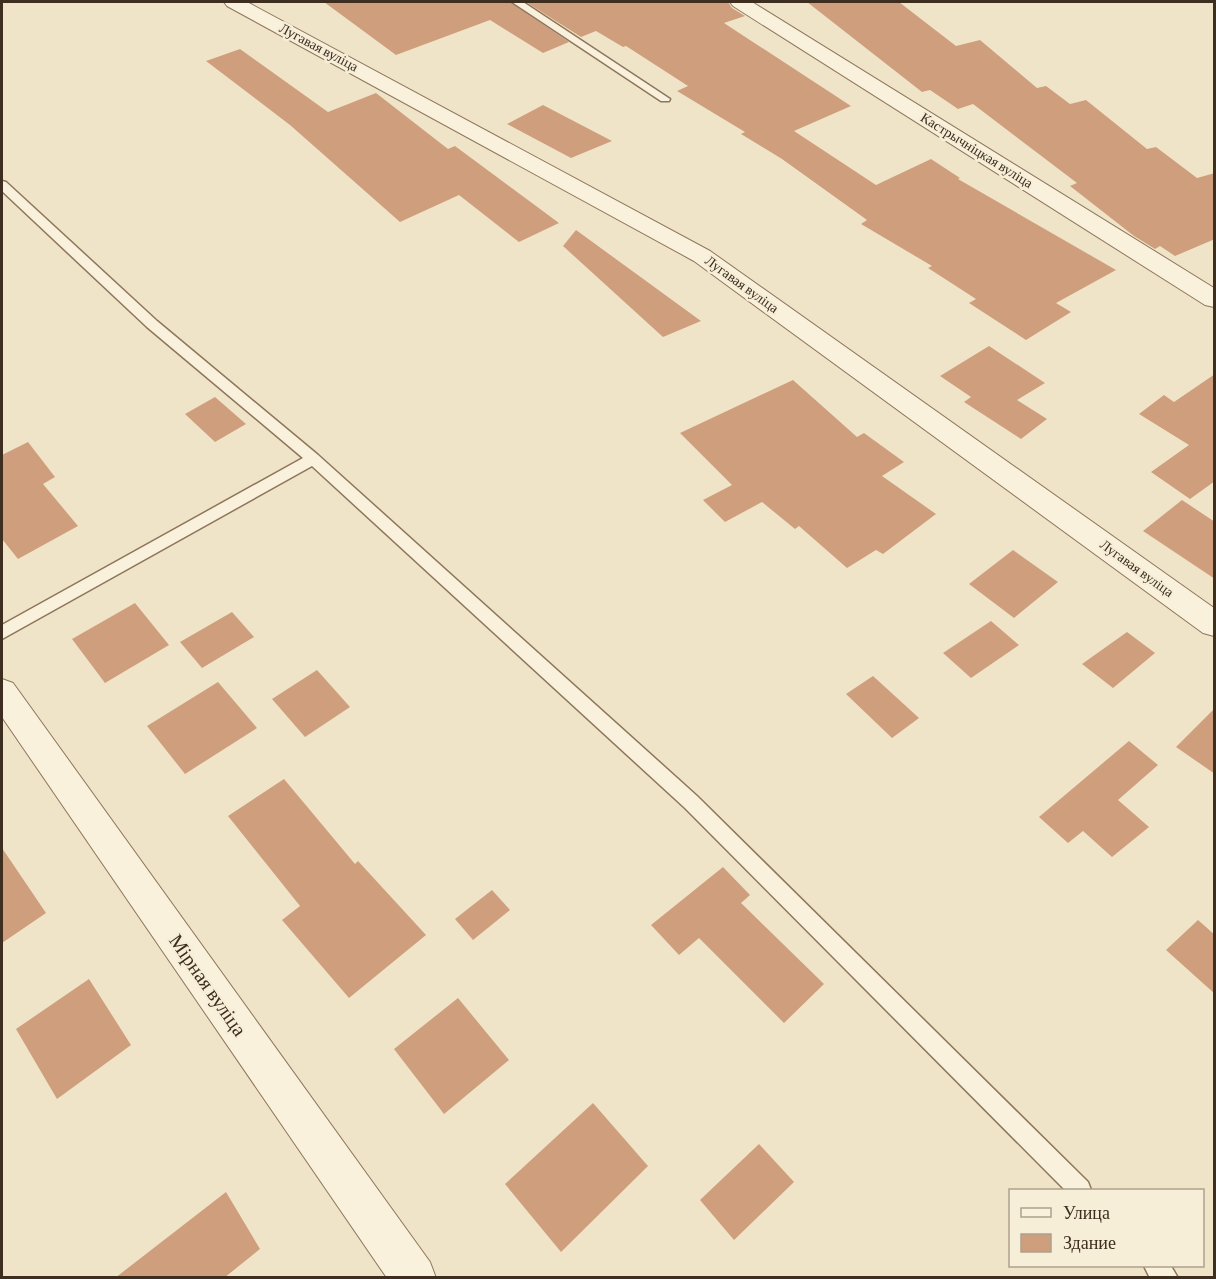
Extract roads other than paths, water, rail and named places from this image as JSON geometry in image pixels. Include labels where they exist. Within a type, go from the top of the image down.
[{"type":"street","name":"Лугавая вуліца","points":[[234,2],[702,256],[1215,624]]},
{"type":"street","name":"Кастрычніцкая вуліца","points":[[740,2],[1215,299]]},
{"type":"street","name":"Мірная вуліца","points":[[2,692],[414,1278]]},
{"type":"lane","points":[[516,2],[665,99]]},
{"type":"lane","points":[[2,185],[152,324],[314,459],[691,802],[1078,1189]]},
{"type":"lane","points":[[2,633],[314,459]]},
{"type":"lane","points":[[1156,1267],[1167,1278]]}]
